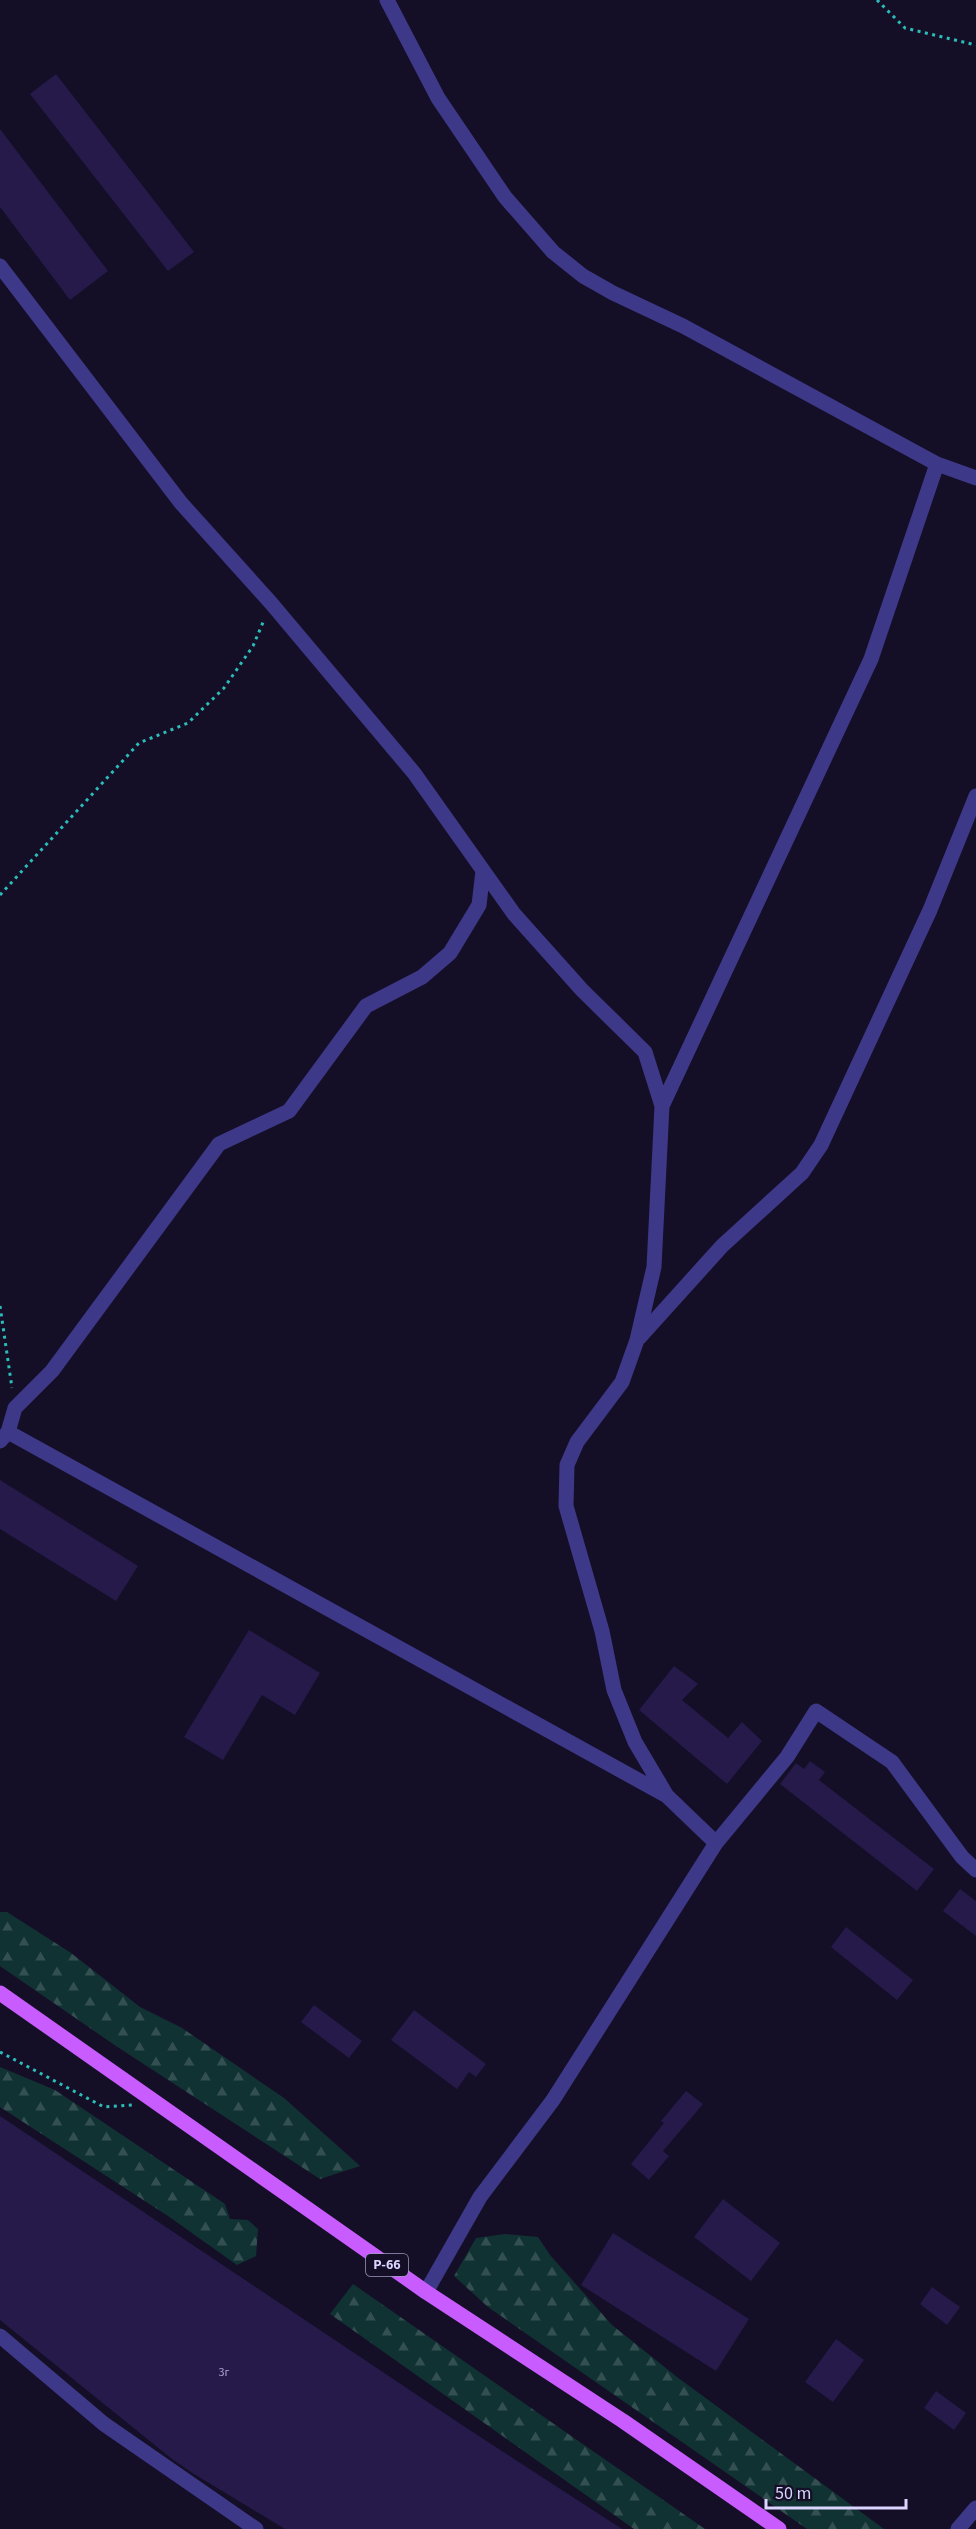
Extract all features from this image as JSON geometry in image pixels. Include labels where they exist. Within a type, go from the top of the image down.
[{"type":"main road","name":"Р-66","points":[[0,1993],[426,2292],[623,2421],[779,2529]]},
{"type":"street","points":[[387,0],[438,99],[505,197],[553,252],[583,276],[613,293],[683,326],[937,465],[976,478]]},
{"type":"street","points":[[0,266],[181,502],[271,603],[414,773],[514,914],[582,990],[645,1052],[662,1106],[654,1267],[637,1340],[622,1382],[577,1442],[567,1465],[566,1506],[599,1619],[614,1690],[635,1743],[667,1796],[716,1843]]},
{"type":"street","points":[[662,1106],[871,659],[937,465]]},
{"type":"street","points":[[637,1340],[722,1246],[802,1173],[821,1145],[930,910],[976,796]]},
{"type":"street","points":[[483,871],[479,905],[450,953],[422,977],[366,1006],[289,1110],[219,1144],[52,1371],[15,1408],[4,1437],[667,1796]]},
{"type":"street","points":[[426,2292],[480,2196],[553,2100],[716,1843],[787,1757],[816,1711],[892,1762],[962,1857],[976,1870]]},
{"type":"street","points":[[0,2336],[104,2424],[256,2529]]},
{"type":"street","points":[[958,2529],[976,2508]]},
{"type":"path","points":[[877,0],[905,28],[976,45]]},
{"type":"path","points":[[0,895],[139,742],[188,723],[224,688],[253,646],[271,603]]},
{"type":"path","points":[[0,1306],[15,1408]]},
{"type":"path","points":[[0,2052],[104,2107],[157,2104]]},
{"type":"green space","points":[[0,1912],[7,1912],[71,1953],[140,2007],[182,2028],[284,2098],[360,2166],[320,2179],[116,2046],[0,1966]]},
{"type":"green space","points":[[0,2067],[55,2090],[225,2204],[230,2219],[248,2220],[258,2229],[256,2256],[237,2265],[168,2216],[0,2107]]},
{"type":"green space","points":[[505,2234],[538,2237],[550,2255],[612,2325],[677,2377],[884,2529],[807,2529],[488,2307],[454,2276],[476,2238]]},
{"type":"green space","points":[[353,2284],[705,2529],[634,2529],[330,2314]]},
{"type":"building","points":[[56,74],[194,252],[168,271],[30,94]]},
{"type":"building","points":[[0,129],[108,271],[70,300],[0,207]]},
{"type":"building","points":[[0,1480],[138,1566],[116,1601],[0,1529]]},
{"type":"building","points":[[249,1630],[320,1673],[295,1715],[262,1695],[223,1760],[184,1737]]},
{"type":"building","points":[[674,1666],[698,1684],[682,1700],[728,1738],[742,1722],[762,1741],[727,1784],[639,1710]]},
{"type":"building","points":[[810,1761],[825,1772],[819,1780],[934,1869],[917,1891],[780,1784],[796,1763],[804,1769]]},
{"type":"building","points":[[960,1889],[976,1901],[976,1936],[943,1911]]},
{"type":"building","points":[[846,1927],[913,1980],[897,2000],[831,1947]]},
{"type":"building","points":[[314,2005],[362,2041],[349,2058],[301,2022]]},
{"type":"building","points":[[414,2010],[486,2064],[476,2077],[469,2072],[457,2089],[391,2040]]},
{"type":"building","points":[[686,2091],[703,2104],[663,2151],[669,2156],[649,2180],[631,2164],[664,2123],[661,2121]]},
{"type":"building","points":[[0,2116],[462,2425],[622,2529],[285,2529],[194,2474],[172,2459],[0,2320]]},
{"type":"building","points":[[723,2199],[780,2243],[751,2281],[694,2237]]},
{"type":"building","points":[[613,2233],[749,2319],[716,2371],[581,2285]]},
{"type":"building","points":[[932,2287],[960,2307],[947,2325],[920,2304]]},
{"type":"building","points":[[836,2339],[864,2360],[833,2402],[805,2382]]},
{"type":"building","points":[[936,2391],[966,2413],[954,2430],[924,2408]]}]
